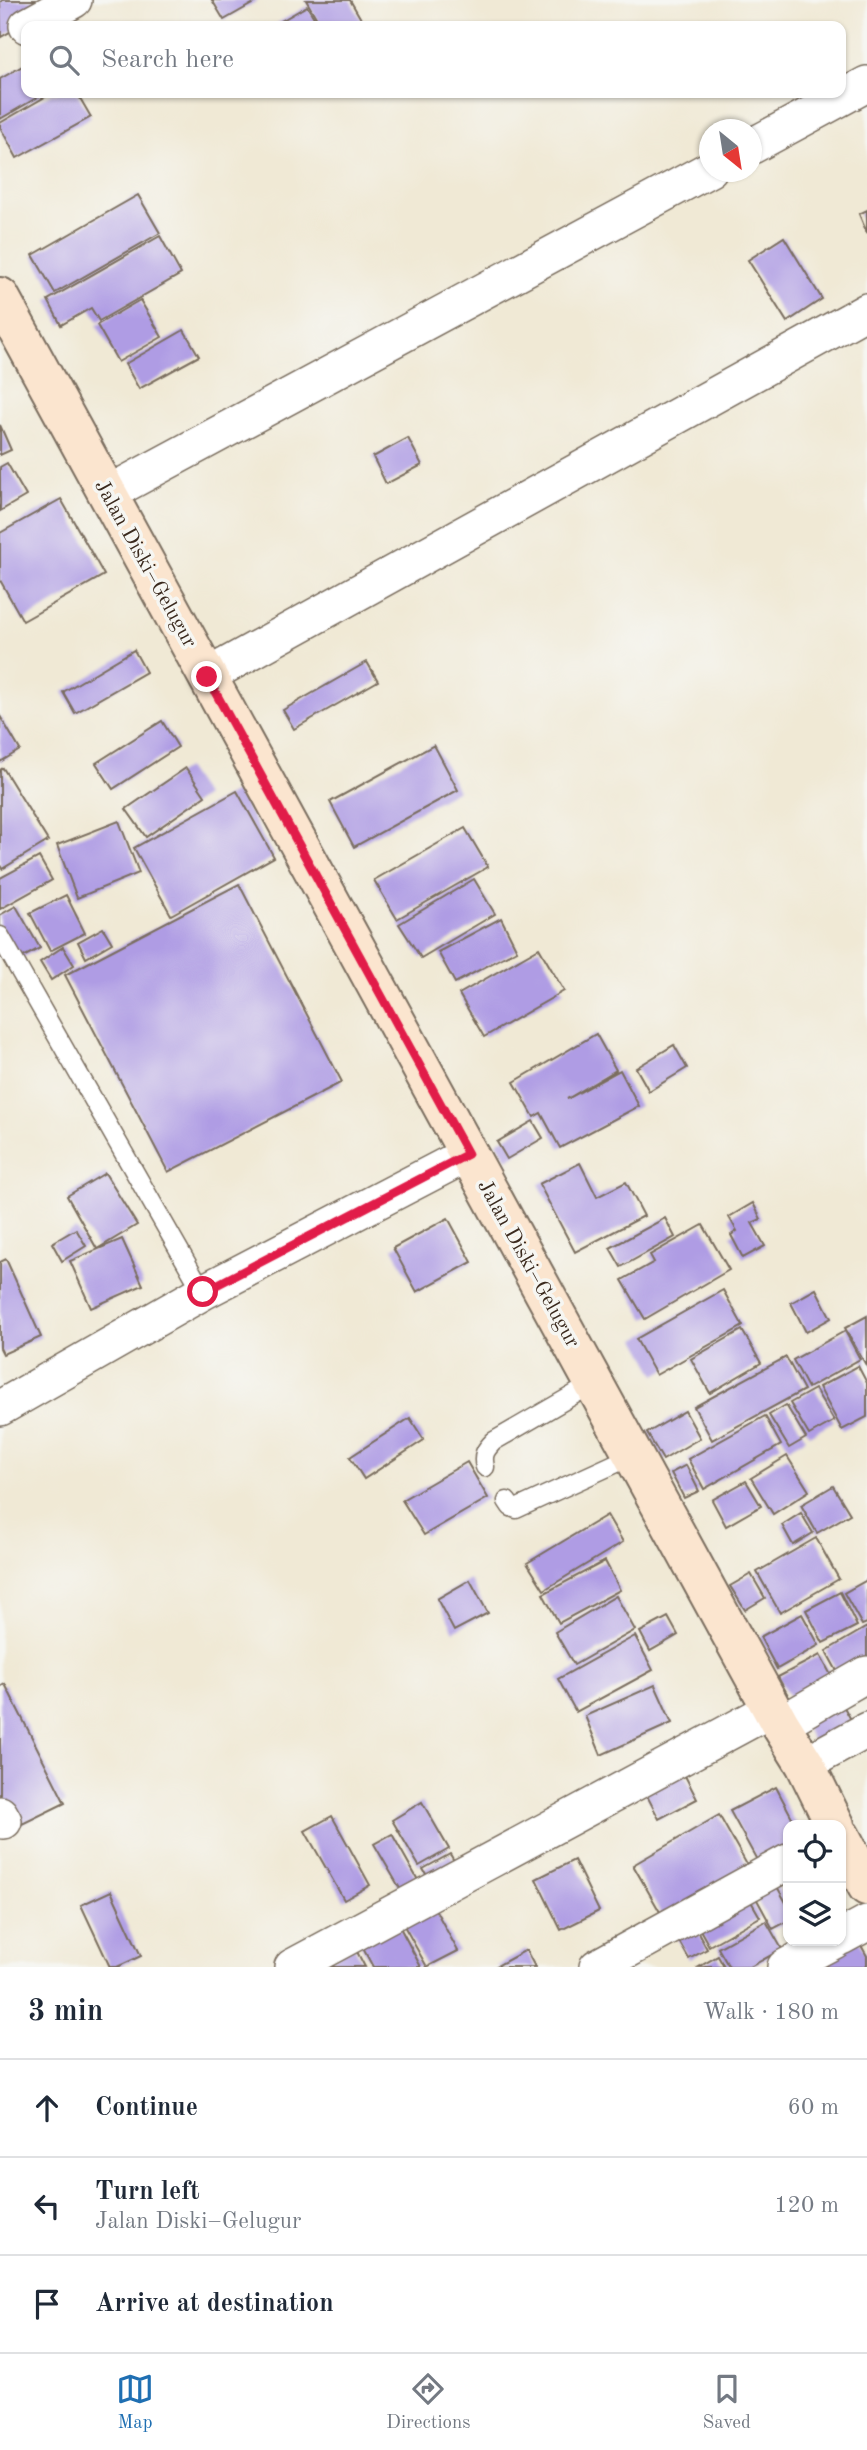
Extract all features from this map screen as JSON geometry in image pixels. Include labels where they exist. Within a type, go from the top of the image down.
[{"type":"main road","name":"Jalan Diski–Gelugur","points":[[0,297],[776,1717],[805,1764],[833,1820]]},
{"type":"main road","points":[[846,1847],[867,1886]]},
{"type":"street","points":[[36,21],[74,0]]},
{"type":"street","points":[[0,41],[21,29]]},
{"type":"street","points":[[846,95],[867,84]]},
{"type":"street","points":[[762,140],[841,98]]},
{"type":"street","points":[[107,494],[699,174]]},
{"type":"street","points":[[207,677],[867,311]]},
{"type":"street","points":[[0,1408],[203,1292],[468,1154]]},
{"type":"street","points":[[292,1967],[776,1717],[867,1674]]},
{"type":"street","points":[[805,1764],[867,1730]]},
{"type":"street","points":[[597,1967],[783,1866]]},
{"type":"street","points":[[846,1934],[867,1923]]},
{"type":"street","points":[[785,1967],[825,1946]]},
{"type":"lane","points":[[0,936],[203,1292]]},
{"type":"lane","points":[[485,1468],[482,1456],[494,1441],[594,1383]]},
{"type":"lane","points":[[507,1501],[516,1509],[634,1455]]},
{"type":"building","points":[[52,0],[55,6],[29,21],[21,21],[21,26],[1,37],[0,2]]},
{"type":"building","points":[[212,0],[259,0],[224,20]]},
{"type":"building","points":[[306,0],[350,0],[362,21],[318,21]]},
{"type":"building","points":[[307,6],[316,21],[281,21]]},
{"type":"building","points":[[21,67],[21,98],[36,98],[0,119],[0,79]]},
{"type":"building","points":[[43,98],[80,98],[91,117],[17,158],[0,123]]},
{"type":"building","points":[[138,195],[160,233],[55,293],[33,255]]},
{"type":"building","points":[[867,210],[867,233],[859,214]]},
{"type":"building","points":[[160,236],[181,274],[99,321],[91,308],[61,325],[48,300]]},
{"type":"building","points":[[784,237],[822,299],[787,322],[748,260]]},
{"type":"building","points":[[140,300],[162,337],[118,362],[97,325]]},
{"type":"building","points":[[184,330],[199,356],[139,389],[125,364]]},
{"type":"building","points":[[0,425],[11,450],[0,455]]},
{"type":"building","points":[[408,438],[422,465],[386,484],[373,457]]},
{"type":"building","points":[[7,463],[26,496],[0,511],[0,467]]},
{"type":"building","points":[[61,499],[104,575],[23,621],[0,580],[0,533]]},
{"type":"building","points":[[134,650],[146,672],[75,713],[63,692]]},
{"type":"building","points":[[367,662],[378,681],[294,729],[283,710]]},
{"type":"building","points":[[0,716],[20,750],[0,762]]},
{"type":"building","points":[[162,721],[178,747],[113,789],[96,763]]},
{"type":"building","points":[[434,745],[458,790],[354,847],[330,802]]},
{"type":"building","points":[[3,768],[48,841],[2,869],[0,770]]},
{"type":"building","points":[[186,768],[205,796],[146,837],[126,809]]},
{"type":"building","points":[[237,791],[274,857],[171,915],[134,848]]},
{"type":"building","points":[[119,821],[139,873],[77,898],[57,845]]},
{"type":"building","points":[[465,828],[488,867],[397,919],[374,880]]},
{"type":"building","points":[[39,857],[52,880],[0,909],[0,878]]},
{"type":"building","points":[[474,879],[495,914],[421,958],[399,924]]},
{"type":"building","points":[[239,884],[342,1082],[168,1172],[65,975]]},
{"type":"building","points":[[66,895],[85,933],[50,951],[30,913]]},
{"type":"building","points":[[16,906],[40,948],[18,960],[0,926],[0,915]]},
{"type":"building","points":[[501,918],[517,950],[455,983],[438,952]]},
{"type":"building","points":[[103,928],[112,943],[86,958],[78,942]]},
{"type":"building","points":[[63,947],[74,965],[51,980],[40,962]]},
{"type":"building","points":[[539,948],[564,991],[484,1037],[459,994]]},
{"type":"building","points":[[596,1034],[616,1070],[567,1099],[620,1070],[639,1106],[560,1148],[541,1113],[534,1117],[514,1082]]},
{"type":"building","points":[[674,1045],[687,1068],[649,1091],[636,1068]]},
{"type":"building","points":[[533,1121],[543,1138],[507,1159],[497,1142]]},
{"type":"building","points":[[580,1163],[597,1197],[626,1182],[644,1216],[575,1252],[539,1184]]},
{"type":"building","points":[[105,1173],[137,1225],[97,1249],[67,1196]]},
{"type":"building","points":[[753,1203],[761,1219],[752,1223],[765,1246],[743,1258],[731,1235],[737,1231],[729,1217]]},
{"type":"building","points":[[448,1218],[472,1262],[417,1292],[393,1248]]},
{"type":"building","points":[[665,1218],[675,1237],[621,1267],[610,1248]]},
{"type":"building","points":[[703,1225],[729,1270],[645,1319],[622,1280],[654,1262],[650,1255]]},
{"type":"building","points":[[76,1229],[86,1246],[62,1261],[52,1243]]},
{"type":"building","points":[[122,1239],[143,1285],[91,1308],[70,1261]]},
{"type":"building","points":[[6,1259],[41,1337],[3,1354],[0,1348],[0,1262]]},
{"type":"building","points":[[816,1289],[831,1318],[806,1332],[791,1303]]},
{"type":"building","points":[[723,1290],[743,1326],[656,1375],[636,1339]]},
{"type":"building","points":[[867,1316],[867,1367],[845,1328]]},
{"type":"building","points":[[742,1330],[761,1363],[710,1393],[691,1359]]},
{"type":"building","points":[[845,1331],[860,1359],[808,1388],[793,1360]]},
{"type":"building","points":[[786,1357],[804,1390],[712,1440],[694,1407]]},
{"type":"building","points":[[858,1366],[867,1383],[867,1417],[842,1430],[819,1387]]},
{"type":"building","points":[[815,1389],[834,1421],[809,1435],[790,1403]]},
{"type":"building","points":[[786,1405],[806,1438],[789,1448],[769,1415]]},
{"type":"building","points":[[685,1411],[700,1438],[663,1460],[647,1433]]},
{"type":"building","points":[[765,1416],[781,1445],[704,1489],[688,1459]]},
{"type":"building","points":[[410,1418],[424,1440],[364,1479],[350,1457]]},
{"type":"building","points":[[787,1456],[809,1491],[773,1514],[751,1478]]},
{"type":"building","points":[[467,1462],[488,1498],[424,1535],[402,1500]]},
{"type":"building","points":[[686,1465],[699,1491],[684,1498],[671,1473]]},
{"type":"building","points":[[746,1481],[761,1506],[726,1526],[712,1500]]},
{"type":"building","points":[[833,1486],[850,1514],[817,1533],[801,1505]]},
{"type":"building","points":[[801,1513],[813,1533],[793,1545],[782,1525]]},
{"type":"building","points":[[607,1515],[623,1542],[544,1590],[527,1563]]},
{"type":"building","points":[[816,1538],[839,1579],[780,1613],[757,1572]]},
{"type":"building","points":[[605,1561],[620,1590],[559,1623],[543,1594]]},
{"type":"building","points":[[751,1574],[765,1598],[745,1610],[730,1586]]},
{"type":"building","points":[[470,1580],[488,1613],[454,1631],[437,1599]]},
{"type":"building","points":[[867,1580],[867,1623],[862,1625],[844,1593]]},
{"type":"building","points":[[840,1592],[857,1626],[823,1643],[806,1610]]},
{"type":"building","points":[[616,1596],[635,1630],[574,1665],[555,1632]]},
{"type":"building","points":[[802,1614],[819,1645],[777,1669],[760,1637]]},
{"type":"building","points":[[668,1617],[678,1635],[650,1651],[640,1632]]},
{"type":"building","points":[[867,1627],[867,1668],[843,1682],[826,1651]]},
{"type":"building","points":[[635,1636],[653,1670],[576,1712],[558,1679]]},
{"type":"building","points":[[820,1655],[837,1686],[795,1708],[778,1677]]},
{"type":"building","points":[[5,1684],[65,1803],[14,1828],[0,1801],[0,1687]]},
{"type":"building","points":[[655,1685],[672,1723],[601,1755],[585,1716]]},
{"type":"building","points":[[840,1700],[854,1725],[816,1746],[802,1722]]},
{"type":"building","points":[[682,1770],[697,1799],[659,1819],[644,1790]]},
{"type":"building","points":[[776,1787],[793,1820],[783,1820],[783,1849],[758,1862],[730,1811]]},
{"type":"building","points":[[422,1802],[449,1849],[419,1866],[392,1820]]},
{"type":"building","points":[[719,1815],[750,1870],[664,1919],[633,1865]]},
{"type":"building","points":[[332,1816],[370,1885],[344,1900],[305,1831]]},
{"type":"building","points":[[392,1834],[419,1882],[402,1892],[374,1844]]},
{"type":"building","points":[[450,1854],[457,1866],[431,1882],[423,1869]]},
{"type":"building","points":[[574,1860],[599,1911],[561,1930],[536,1879]]},
{"type":"building","points":[[771,1876],[783,1897],[783,1924],[773,1929],[750,1887]]},
{"type":"building","points":[[111,1891],[141,1956],[117,1967],[110,1967],[81,1905]]},
{"type":"building","points":[[745,1891],[760,1917],[709,1946],[694,1919]]},
{"type":"building","points":[[434,1907],[458,1951],[427,1967],[403,1924]]},
{"type":"building","points":[[396,1920],[421,1967],[373,1967],[359,1941]]},
{"type":"building","points":[[692,1921],[707,1949],[689,1959],[673,1931]]},
{"type":"building","points":[[766,1921],[782,1949],[750,1967],[729,1967],[718,1948]]},
{"type":"building","points":[[853,1931],[867,1956],[867,1965],[789,1967],[826,1946],[846,1946],[846,1935]]},
{"type":"building","points":[[354,1946],[365,1967],[317,1967]]},
{"type":"building","points":[[526,1950],[535,1967],[495,1967]]},
{"type":"building","points":[[718,1956],[724,1967],[699,1967]]},
{"type":"route","points":[[203,1292],[468,1154],[207,677]]}]
